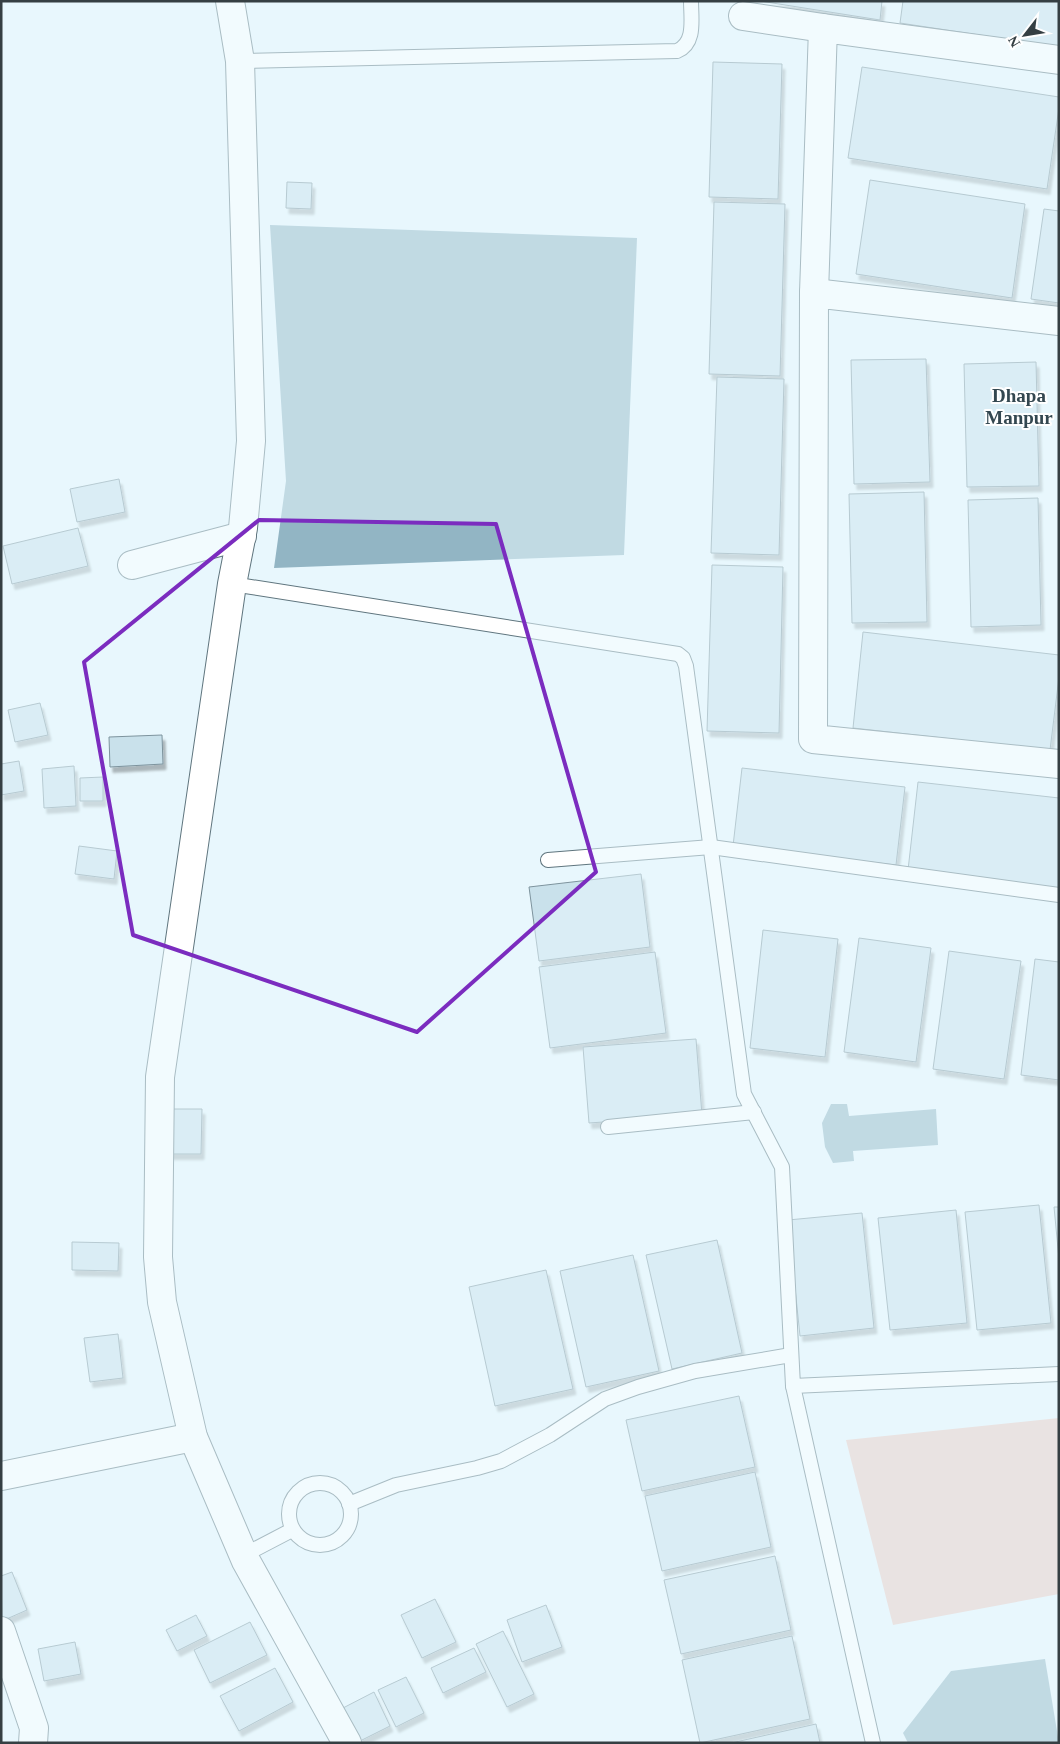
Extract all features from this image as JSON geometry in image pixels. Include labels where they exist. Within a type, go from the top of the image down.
[{"type":"street","points":[[230,1],[240,61],[251,441],[242,536],[232,584],[160,1077],[158,1257],[162,1302],[193,1437],[244,1555],[347,1743]]},
{"type":"street","points":[[743,16],[1059,60]]},
{"type":"street","points":[[823,28],[814,293],[813,739],[1059,764]]},
{"type":"street","points":[[814,293],[1059,321]]},
{"type":"street","points":[[132,565],[242,536]]},
{"type":"street","points":[[1,1476],[193,1437]]},
{"type":"street","points":[[1,1631],[34,1728],[33,1743]]},
{"type":"lane","points":[[240,61],[677,51],[684,48],[688,41],[691,29],[691,1]]},
{"type":"lane","points":[[232,584],[678,654],[682,658],[686,666],[744,1094],[782,1167],[793,1386],[873,1743]]},
{"type":"lane","points":[[548,860],[711,847],[1059,895]]},
{"type":"lane","points":[[608,1127],[754,1112]]},
{"type":"lane","points":[[350,1504],[396,1485],[477,1468],[501,1460],[550,1435],[605,1399],[638,1387],[695,1371],[791,1355]]},
{"type":"lane","points":[[793,1386],[1059,1374]]},
{"type":"lane","points":[[326,1483],[336,1487],[344,1494],[350,1504],[350,1524],[345,1534],[337,1541],[317,1546],[298,1538],[292,1530],[288,1520],[288,1510],[297,1491],[306,1486],[326,1483]]},
{"type":"lane","points":[[244,1555],[292,1530]]},
{"type":"highlighted area","points":[[259,520],[496,524],[596,872],[417,1032],[133,935],[84,662]]},
{"type":"shaded area","points":[[1059,1418],[1059,1594],[893,1625],[846,1440]]},
{"type":"water","points":[[270,225],[637,238],[624,555],[274,568],[286,481]]},
{"type":"water","points":[[831,1104],[847,1104],[849,1116],[936,1109],[938,1145],[853,1151],[854,1161],[833,1163],[825,1147],[822,1123]]},
{"type":"water","points":[[1045,1659],[1059,1743],[908,1743],[903,1733],[951,1671]]},
{"type":"building","points":[[760,1],[882,1],[880,20]]},
{"type":"building","points":[[903,1],[1059,1],[1059,47],[900,23]]},
{"type":"building","points":[[713,62],[782,64],[778,199],[709,197]]},
{"type":"building","points":[[862,67],[1059,97],[1047,189],[848,158]]},
{"type":"building","points":[[870,180],[1025,204],[1012,298],[856,274]]},
{"type":"building","points":[[287,182],[312,183],[311,209],[286,208]]},
{"type":"building","points":[[714,202],[785,204],[780,376],[709,374]]},
{"type":"building","points":[[1044,209],[1059,211],[1059,303],[1031,299]]},
{"type":"building","points":[[926,359],[930,482],[854,484],[851,360]]},
{"type":"building","points":[[1036,362],[1039,486],[967,487],[964,364]]},
{"type":"building","points":[[717,377],[784,379],[779,555],[711,553]]},
{"type":"building","points":[[119,479],[125,512],[77,522],[70,489]]},
{"type":"building","points":[[924,492],[927,622],[852,623],[849,494]]},
{"type":"building","points":[[1038,498],[1041,625],[971,627],[968,500]]},
{"type":"building","points":[[78,528],[88,566],[12,584],[3,546]]},
{"type":"building","points":[[712,565],[783,567],[779,733],[707,731]]},
{"type":"building","points":[[863,632],[1059,655],[1059,677],[1050,750],[853,728]]},
{"type":"building","points":[[40,703],[48,735],[15,742],[8,710]]},
{"type":"building","points":[[162,735],[163,764],[110,767],[109,737]]},
{"type":"building","points":[[19,761],[24,791],[1,795],[1,764]]},
{"type":"building","points":[[74,766],[76,806],[44,808],[42,769]]},
{"type":"building","points":[[742,768],[905,787],[896,865],[733,846]]},
{"type":"building","points":[[103,777],[103,801],[80,801],[80,778]]},
{"type":"building","points":[[918,782],[1059,798],[1059,888],[908,870]]},
{"type":"building","points":[[79,846],[117,851],[114,879],[75,874]]},
{"type":"building","points":[[641,874],[650,947],[539,961],[529,887]]},
{"type":"building","points":[[763,930],[838,939],[825,1057],[750,1048]]},
{"type":"building","points":[[859,938],[931,948],[916,1062],[844,1052]]},
{"type":"building","points":[[949,951],[1021,961],[1004,1079],[933,1069]]},
{"type":"building","points":[[655,952],[666,1033],[550,1048],[539,967]]},
{"type":"building","points":[[1035,959],[1059,962],[1059,1080],[1021,1075]]},
{"type":"building","points":[[696,1039],[702,1115],[589,1123],[583,1047]]},
{"type":"building","points":[[165,1109],[202,1109],[201,1154],[164,1154]]},
{"type":"building","points":[[1039,1205],[1051,1323],[977,1330],[965,1212]]},
{"type":"building","points":[[1054,1207],[1059,1207],[1059,1259]]},
{"type":"building","points":[[956,1210],[967,1323],[890,1330],[878,1218]]},
{"type":"building","points":[[862,1213],[874,1328],[800,1336],[788,1220]]},
{"type":"building","points":[[717,1240],[742,1353],[672,1369],[646,1255]]},
{"type":"building","points":[[72,1242],[119,1243],[118,1271],[72,1270]]},
{"type":"building","points":[[633,1255],[659,1371],[586,1387],[560,1271]]},
{"type":"building","points":[[546,1270],[573,1389],[495,1406],[469,1287]]},
{"type":"building","points":[[118,1334],[123,1378],[90,1382],[84,1338]]},
{"type":"building","points":[[739,1396],[755,1467],[642,1491],[626,1420]]},
{"type":"building","points":[[755,1472],[771,1547],[662,1571],[645,1496]]},
{"type":"building","points":[[775,1556],[791,1630],[681,1654],[664,1580]]},
{"type":"building","points":[[12,1572],[27,1610],[2,1621],[1,1576]]},
{"type":"building","points":[[435,1599],[456,1642],[422,1658],[401,1615]]},
{"type":"building","points":[[546,1605],[562,1647],[522,1662],[507,1620]]},
{"type":"building","points":[[196,1615],[207,1636],[177,1651],[166,1630]]},
{"type":"building","points":[[250,1622],[267,1655],[210,1683],[194,1650]]},
{"type":"building","points":[[503,1631],[534,1694],[507,1707],[476,1644]]},
{"type":"building","points":[[792,1636],[810,1719],[700,1743],[682,1660]]},
{"type":"building","points":[[75,1642],[81,1674],[44,1681],[38,1649]]},
{"type":"building","points":[[474,1648],[486,1672],[443,1693],[431,1668]]},
{"type":"building","points":[[275,1668],[293,1702],[239,1731],[220,1696]]},
{"type":"building","points":[[406,1677],[424,1713],[396,1727],[378,1690]]},
{"type":"building","points":[[374,1692],[390,1726],[360,1741],[343,1708]]},
{"type":"building","points":[[816,1724],[820,1743],[731,1743]]},
{"type":"district","name":"Dhapa Manpur","points":[[1019,406]]}]
